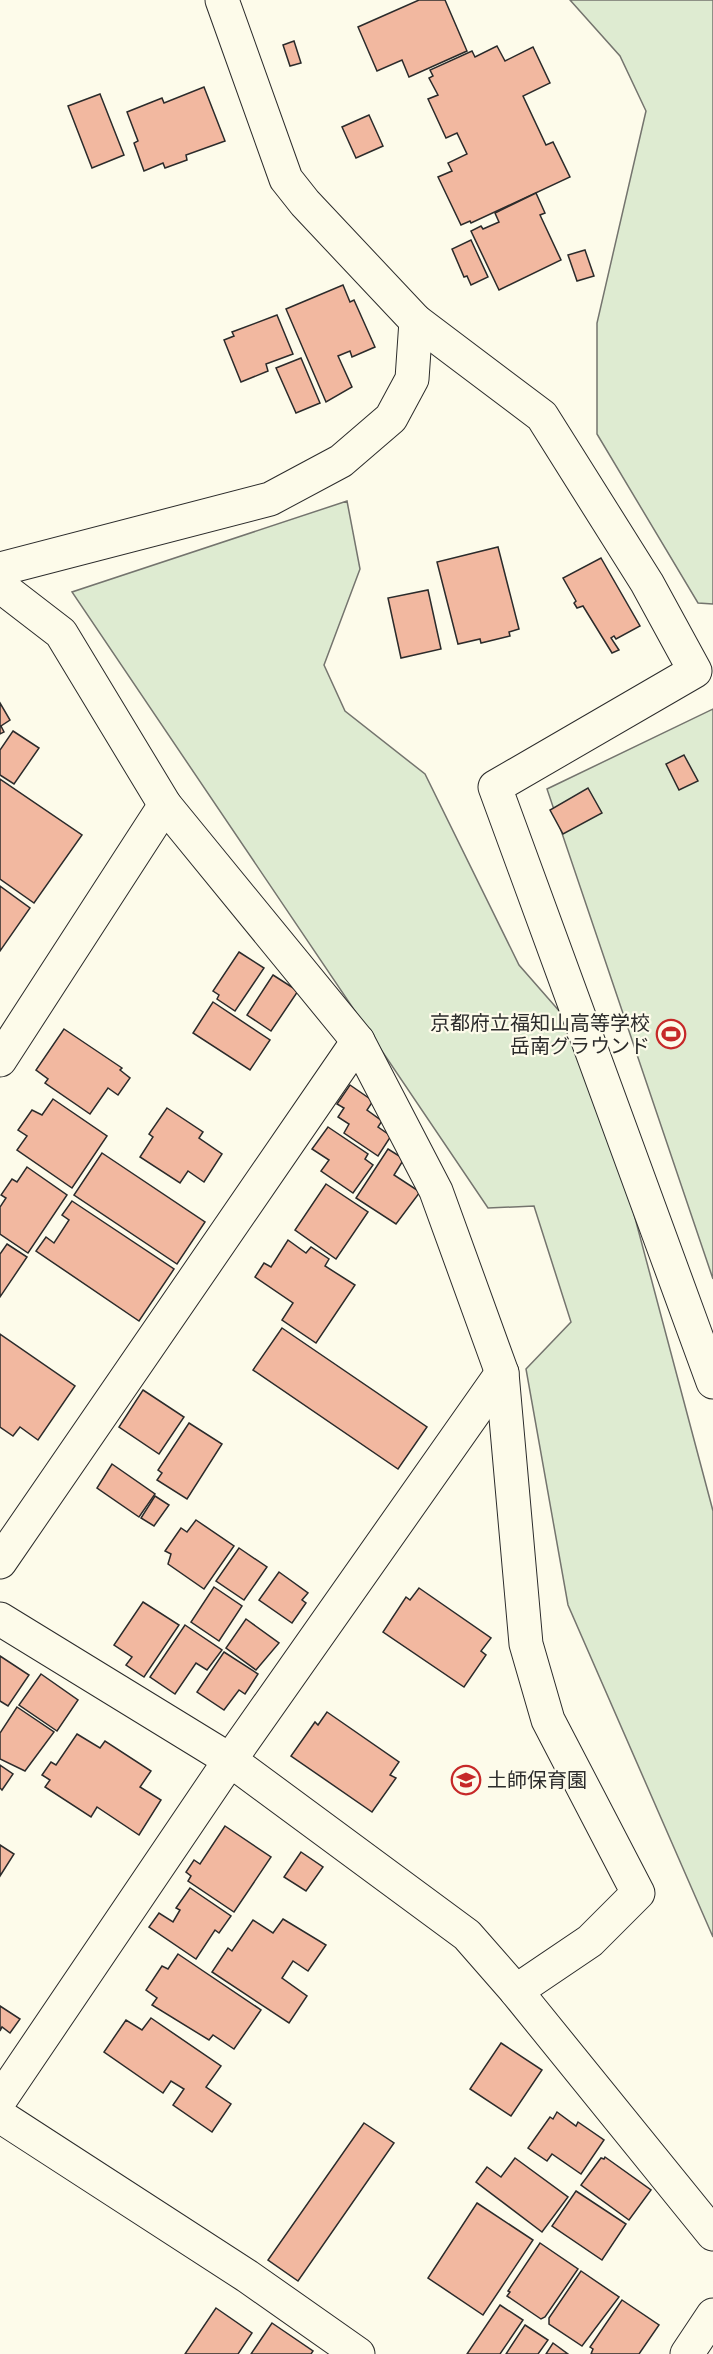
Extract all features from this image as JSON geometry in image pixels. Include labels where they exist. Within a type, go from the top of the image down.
[{"type":"street","points":[[222,0],[286,178],[305,203],[416,321],[542,416],[647,583],[695,671],[495,787],[713,1382]]},
{"type":"street","points":[[0,568],[270,499],[341,461],[391,418],[411,379],[416,321]]},
{"type":"street","points":[[0,586],[61,633],[165,806],[358,1041],[436,1191],[502,1373],[526,1644],[548,1720],[638,1893],[590,1941],[516,1991]]},
{"type":"street","points":[[0,1060],[165,806]]},
{"type":"street","points":[[0,1562],[358,1041]]},
{"type":"street","points":[[0,2100],[230,1760],[502,1373]]},
{"type":"street","points":[[0,1619],[230,1760],[467,1935],[516,1991],[713,2234]]},
{"type":"street","points":[[0,2116],[247,2276],[358,2354]]},
{"type":"street","points":[[687,2354],[713,2315]]},
{"type":"green space","points":[[570,0],[713,0],[713,604],[698,603],[597,434],[597,323],[646,111],[620,56]]},
{"type":"green space","points":[[347,501],[360,569],[324,665],[345,711],[425,774],[519,965],[589,1045],[713,1511],[713,1937],[568,1605],[526,1369],[571,1322],[534,1206],[488,1208],[72,592]]},
{"type":"green space","name":"京都府立福知山高等学校 岳南グラウンド","points":[[713,709],[713,1279],[547,789]]},
{"type":"building","points":[[419,0],[445,0],[467,51],[409,77],[402,60],[377,71],[358,27]]},
{"type":"building","points":[[294,41],[301,63],[290,66],[283,45]]},
{"type":"building","points":[[497,46],[505,61],[533,47],[550,83],[523,96],[546,145],[553,142],[570,177],[471,223],[470,221],[461,225],[438,177],[452,171],[448,163],[467,154],[457,133],[446,138],[428,99],[438,95],[429,78],[433,76],[430,70],[472,51],[475,57]]},
{"type":"building","points":[[204,87],[225,141],[186,155],[187,160],[165,168],[163,163],[144,171],[134,143],[138,141],[127,112],[162,98],[164,103]]},
{"type":"building","points":[[100,94],[124,155],[92,168],[68,106]]},
{"type":"building","points":[[369,115],[383,146],[356,158],[342,127]]},
{"type":"building","points":[[536,193],[545,213],[540,215],[561,260],[499,290],[471,231],[499,222],[495,213]]},
{"type":"building","points":[[471,240],[488,277],[471,285],[467,276],[464,277],[452,249]]},
{"type":"building","points":[[585,250],[594,276],[577,281],[568,255]]},
{"type":"building","points":[[343,285],[350,302],[354,300],[375,347],[352,357],[350,351],[338,356],[352,387],[326,402],[286,309]]},
{"type":"building","points":[[277,315],[293,354],[266,364],[268,371],[241,382],[224,340],[234,336],[232,332]]},
{"type":"building","points":[[301,358],[320,403],[296,413],[276,368]]},
{"type":"building","points":[[498,547],[519,629],[509,632],[510,636],[481,643],[480,639],[458,644],[437,562]]},
{"type":"building","points":[[601,558],[640,626],[616,639],[614,636],[611,638],[619,650],[612,653],[583,606],[577,608],[574,603],[576,601],[563,578]]},
{"type":"building","points":[[428,590],[441,649],[401,658],[388,598]]},
{"type":"building","points":[[0,703],[10,720],[1,726],[4,732],[0,734]]},
{"type":"building","points":[[13,731],[39,748],[14,784],[0,775],[0,750]]},
{"type":"building","points":[[684,755],[698,781],[679,790],[666,764]]},
{"type":"building","points":[[0,779],[82,835],[34,903],[0,879]]},
{"type":"building","points":[[588,788],[602,813],[563,834],[550,810]]},
{"type":"building","points":[[0,886],[30,908],[0,951]]},
{"type":"building","points":[[239,952],[264,968],[235,1011],[217,999],[219,995],[213,991]]},
{"type":"building","points":[[273,975],[298,991],[271,1031],[247,1015]]},
{"type":"building","points":[[213,1002],[270,1040],[250,1070],[193,1033]]},
{"type":"building","points":[[64,1029],[122,1068],[120,1070],[130,1078],[118,1095],[108,1088],[90,1114],[45,1083],[48,1079],[36,1070]]},
{"type":"building","points":[[350,1085],[373,1101],[367,1110],[382,1121],[378,1127],[391,1136],[378,1156],[344,1133],[349,1124],[338,1117],[344,1108],[337,1104]]},
{"type":"building","points":[[53,1099],[107,1136],[72,1188],[17,1150],[27,1136],[18,1130],[32,1110],[42,1115]]},
{"type":"building","points":[[167,1108],[203,1132],[199,1138],[222,1154],[204,1182],[188,1171],[180,1183],[140,1157],[153,1137],[149,1134]]},
{"type":"building","points":[[328,1127],[368,1154],[365,1159],[373,1165],[353,1193],[321,1171],[329,1160],[312,1149]]},
{"type":"building","points":[[388,1149],[404,1159],[394,1175],[420,1192],[396,1224],[356,1198]]},
{"type":"building","points":[[102,1153],[205,1222],[177,1264],[74,1195]]},
{"type":"building","points":[[27,1167],[67,1195],[28,1253],[0,1234],[0,1207],[6,1198],[1,1195],[12,1179],[17,1182]]},
{"type":"building","points":[[326,1184],[368,1212],[336,1259],[295,1230]]},
{"type":"building","points":[[72,1201],[174,1269],[139,1321],[36,1251],[46,1237],[54,1243],[69,1220],[62,1215]]},
{"type":"building","points":[[288,1240],[306,1253],[311,1247],[329,1259],[325,1266],[355,1285],[316,1343],[282,1320],[293,1303],[255,1277],[264,1263],[271,1267]]},
{"type":"building","points":[[7,1244],[27,1257],[0,1297],[0,1254]]},
{"type":"building","points":[[282,1328],[427,1427],[398,1469],[253,1370]]},
{"type":"building","points":[[0,1334],[75,1386],[38,1440],[20,1427],[13,1436],[0,1427]]},
{"type":"building","points":[[143,1390],[184,1417],[159,1454],[119,1427]]},
{"type":"building","points":[[189,1423],[222,1444],[187,1499],[157,1480],[162,1473],[158,1470]]},
{"type":"building","points":[[112,1464],[155,1494],[139,1517],[97,1488]]},
{"type":"building","points":[[155,1496],[169,1505],[154,1526],[141,1518]]},
{"type":"building","points":[[196,1520],[234,1546],[204,1589],[168,1564],[171,1554],[165,1551],[181,1528],[187,1532]]},
{"type":"building","points":[[239,1548],[267,1567],[244,1600],[216,1581]]},
{"type":"building","points":[[279,1572],[308,1593],[302,1600],[306,1603],[292,1623],[259,1600]]},
{"type":"building","points":[[214,1587],[242,1606],[219,1641],[191,1622]]},
{"type":"building","points":[[419,1588],[491,1638],[481,1651],[486,1655],[464,1687],[383,1632],[406,1597],[410,1600]]},
{"type":"building","points":[[143,1602],[179,1625],[144,1677],[126,1665],[132,1657],[114,1645]]},
{"type":"building","points":[[246,1619],[279,1643],[256,1670],[226,1648]]},
{"type":"building","points":[[185,1625],[222,1650],[207,1670],[196,1663],[175,1694],[150,1677]]},
{"type":"building","points":[[224,1652],[258,1674],[245,1694],[239,1690],[224,1710],[197,1692]]},
{"type":"building","points":[[0,1656],[29,1675],[8,1706],[0,1701]]},
{"type":"building","points":[[41,1674],[78,1700],[57,1731],[19,1705]]},
{"type":"building","points":[[17,1707],[54,1732],[25,1771],[0,1759],[0,1733]]},
{"type":"building","points":[[327,1712],[399,1762],[390,1775],[396,1778],[372,1812],[291,1756],[315,1722],[318,1725]]},
{"type":"building","points":[[77,1734],[100,1748],[105,1741],[151,1771],[140,1787],[161,1800],[139,1835],[97,1807],[91,1817],[45,1787],[50,1780],[42,1775],[51,1762],[56,1765]]},
{"type":"building","points":[[0,1765],[13,1774],[2,1790],[0,1788]]},
{"type":"building","points":[[225,1826],[271,1857],[234,1912],[188,1881],[191,1876],[186,1872],[194,1860],[200,1864]]},
{"type":"building","points":[[0,1845],[14,1854],[0,1876]]},
{"type":"building","points":[[301,1852],[323,1867],[306,1891],[284,1877]]},
{"type":"building","points":[[190,1888],[231,1916],[219,1933],[215,1930],[196,1959],[149,1927],[159,1913],[173,1922],[180,1910],[176,1908]]},
{"type":"building","points":[[283,1919],[326,1945],[308,1971],[293,1961],[282,1978],[307,1996],[289,2023],[212,1972],[228,1948],[232,1951],[253,1920],[273,1933]]},
{"type":"building","points":[[178,1954],[261,2010],[234,2049],[213,2035],[209,2040],[152,2005],[157,1998],[146,1990],[162,1966],[168,1969]]},
{"type":"building","points":[[0,2006],[20,2019],[10,2033],[2,2027],[0,2031]]},
{"type":"building","points":[[151,2018],[221,2066],[206,2087],[231,2104],[212,2132],[173,2105],[184,2089],[171,2081],[163,2093],[104,2052],[126,2020],[142,2030]]},
{"type":"building","points":[[501,2043],[542,2070],[511,2116],[470,2089]]},
{"type":"building","points":[[557,2112],[576,2126],[578,2122],[604,2140],[581,2174],[552,2154],[547,2161],[528,2148],[550,2117],[553,2119]]},
{"type":"building","points":[[364,2123],[394,2143],[298,2281],[268,2260]]},
{"type":"building","points":[[605,2157],[651,2190],[629,2220],[581,2185],[601,2158]]},
{"type":"building","points":[[515,2158],[568,2197],[542,2232],[476,2182],[487,2167],[501,2177]]},
{"type":"building","points":[[576,2191],[626,2224],[602,2260],[552,2226]]},
{"type":"building","points":[[477,2203],[533,2240],[483,2315],[428,2278]]},
{"type":"building","points":[[540,2243],[578,2269],[545,2317],[541,2319],[507,2296]]},
{"type":"building","points":[[581,2271],[619,2297],[582,2346],[549,2324],[549,2318]]},
{"type":"building","points":[[622,2300],[659,2325],[639,2354],[591,2354],[593,2349],[590,2347]]},
{"type":"building","points":[[500,2305],[523,2320],[500,2354],[467,2354]]},
{"type":"building","points":[[216,2308],[252,2333],[238,2354],[185,2354]]},
{"type":"building","points":[[272,2323],[313,2351],[311,2354],[251,2354]]},
{"type":"building","points":[[525,2325],[548,2340],[538,2354],[506,2354]]},
{"type":"building","points":[[553,2343],[568,2354],[546,2354]]},
{"type":"place","name":"京都府立福知山高等学校 岳南グラウンド","points":[[671,1034]]},
{"type":"place","name":"土師保育園","points":[[466,1780]]}]
